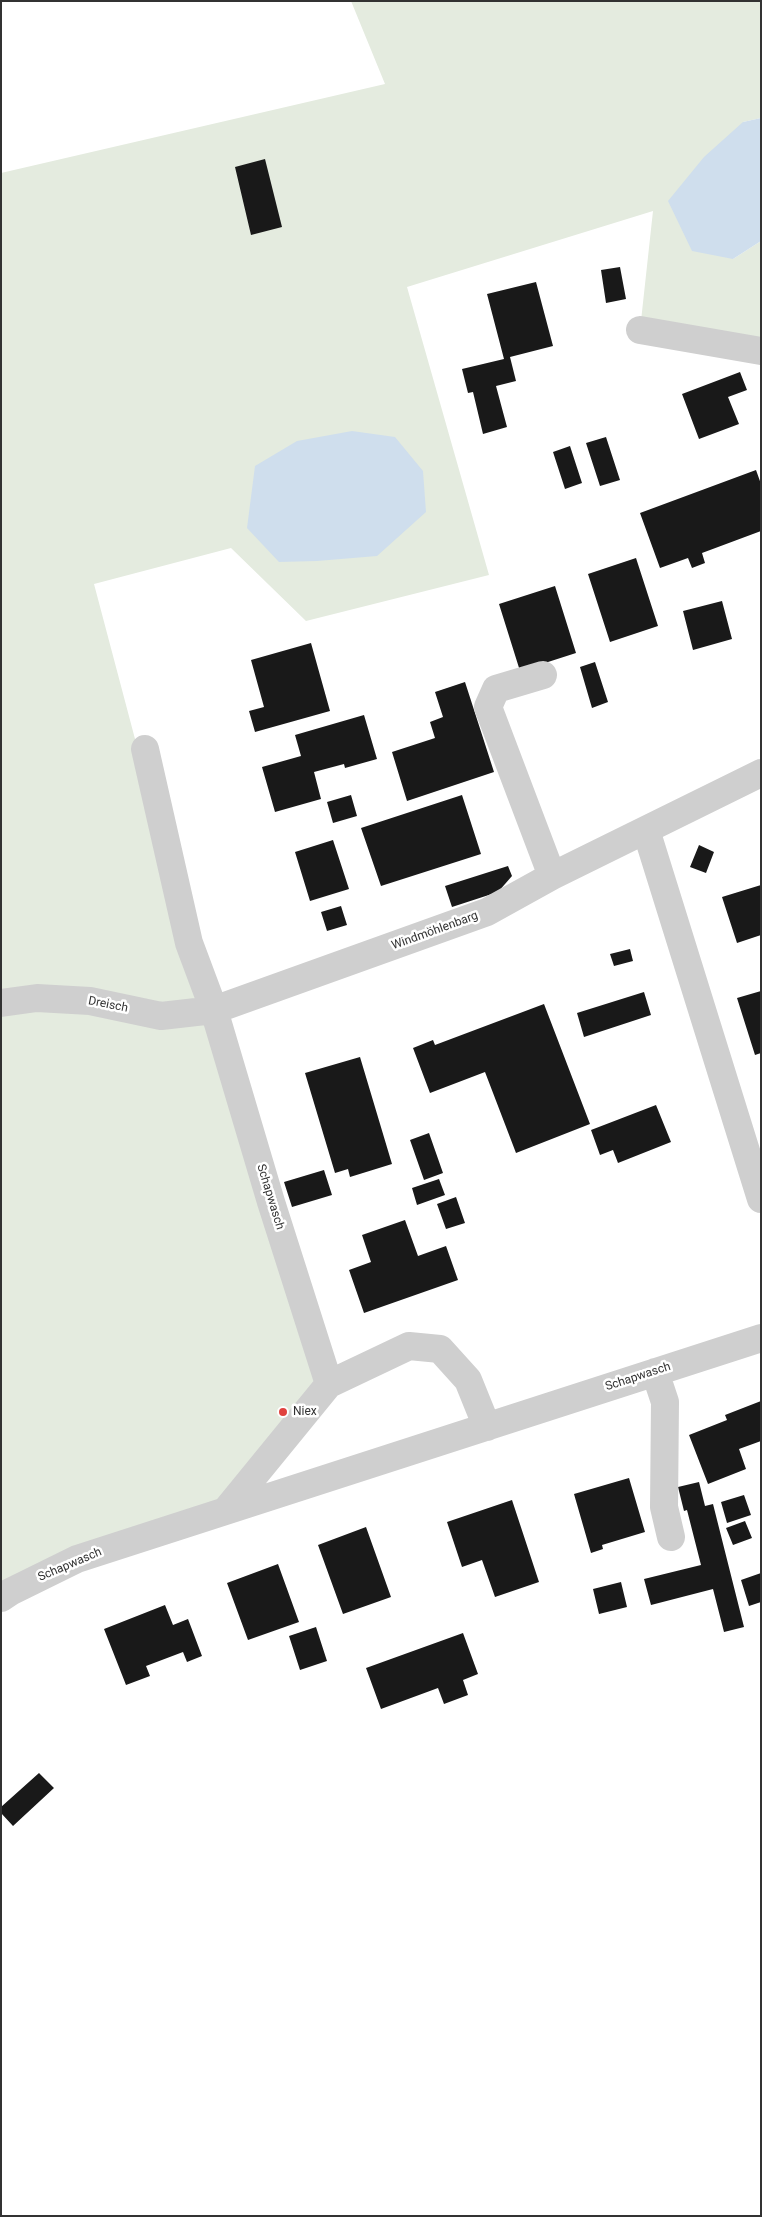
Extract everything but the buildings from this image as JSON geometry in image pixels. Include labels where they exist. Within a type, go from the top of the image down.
[{"type":"street","points":[[640,330],[761,351]]},
{"type":"street","points":[[543,675],[496,689],[488,707],[552,876]]},
{"type":"street","name":"Schapwasch","points":[[145,749],[189,943],[214,1010],[271,1202],[329,1384]]},
{"type":"street","name":"Windmöhlenbarg","points":[[214,1010],[487,912],[552,876],[761,773]]},
{"type":"street","points":[[646,830],[761,1199]]},
{"type":"street","name":"Dreisch","points":[[1,1003],[37,998],[90,1001],[161,1016],[214,1010]]},
{"type":"street","name":"Schapwasch","points":[[1,1598],[78,1559],[761,1338]]},
{"type":"street","points":[[227,1510],[329,1384],[409,1346],[440,1349],[468,1380],[487,1427]]},
{"type":"street","points":[[654,1372],[665,1402],[664,1507],[671,1537]]},
{"type":"shaded area","points":[[351,1],[761,1],[761,118],[743,122],[733,259],[761,241],[761,351],[640,330],[653,211],[407,287],[489,575],[306,621],[231,548],[94,584],[189,943],[329,1384],[227,1509],[1,1598],[1,173],[385,84]]},
{"type":"water","points":[[761,118],[761,241],[733,259],[692,251],[668,201],[704,157],[743,122]]},
{"type":"water","points":[[352,431],[395,437],[423,471],[426,512],[377,556],[279,562],[247,528],[255,466],[297,441]]},
{"type":"place","name":"Niex","points":[[283,1412]]}]
